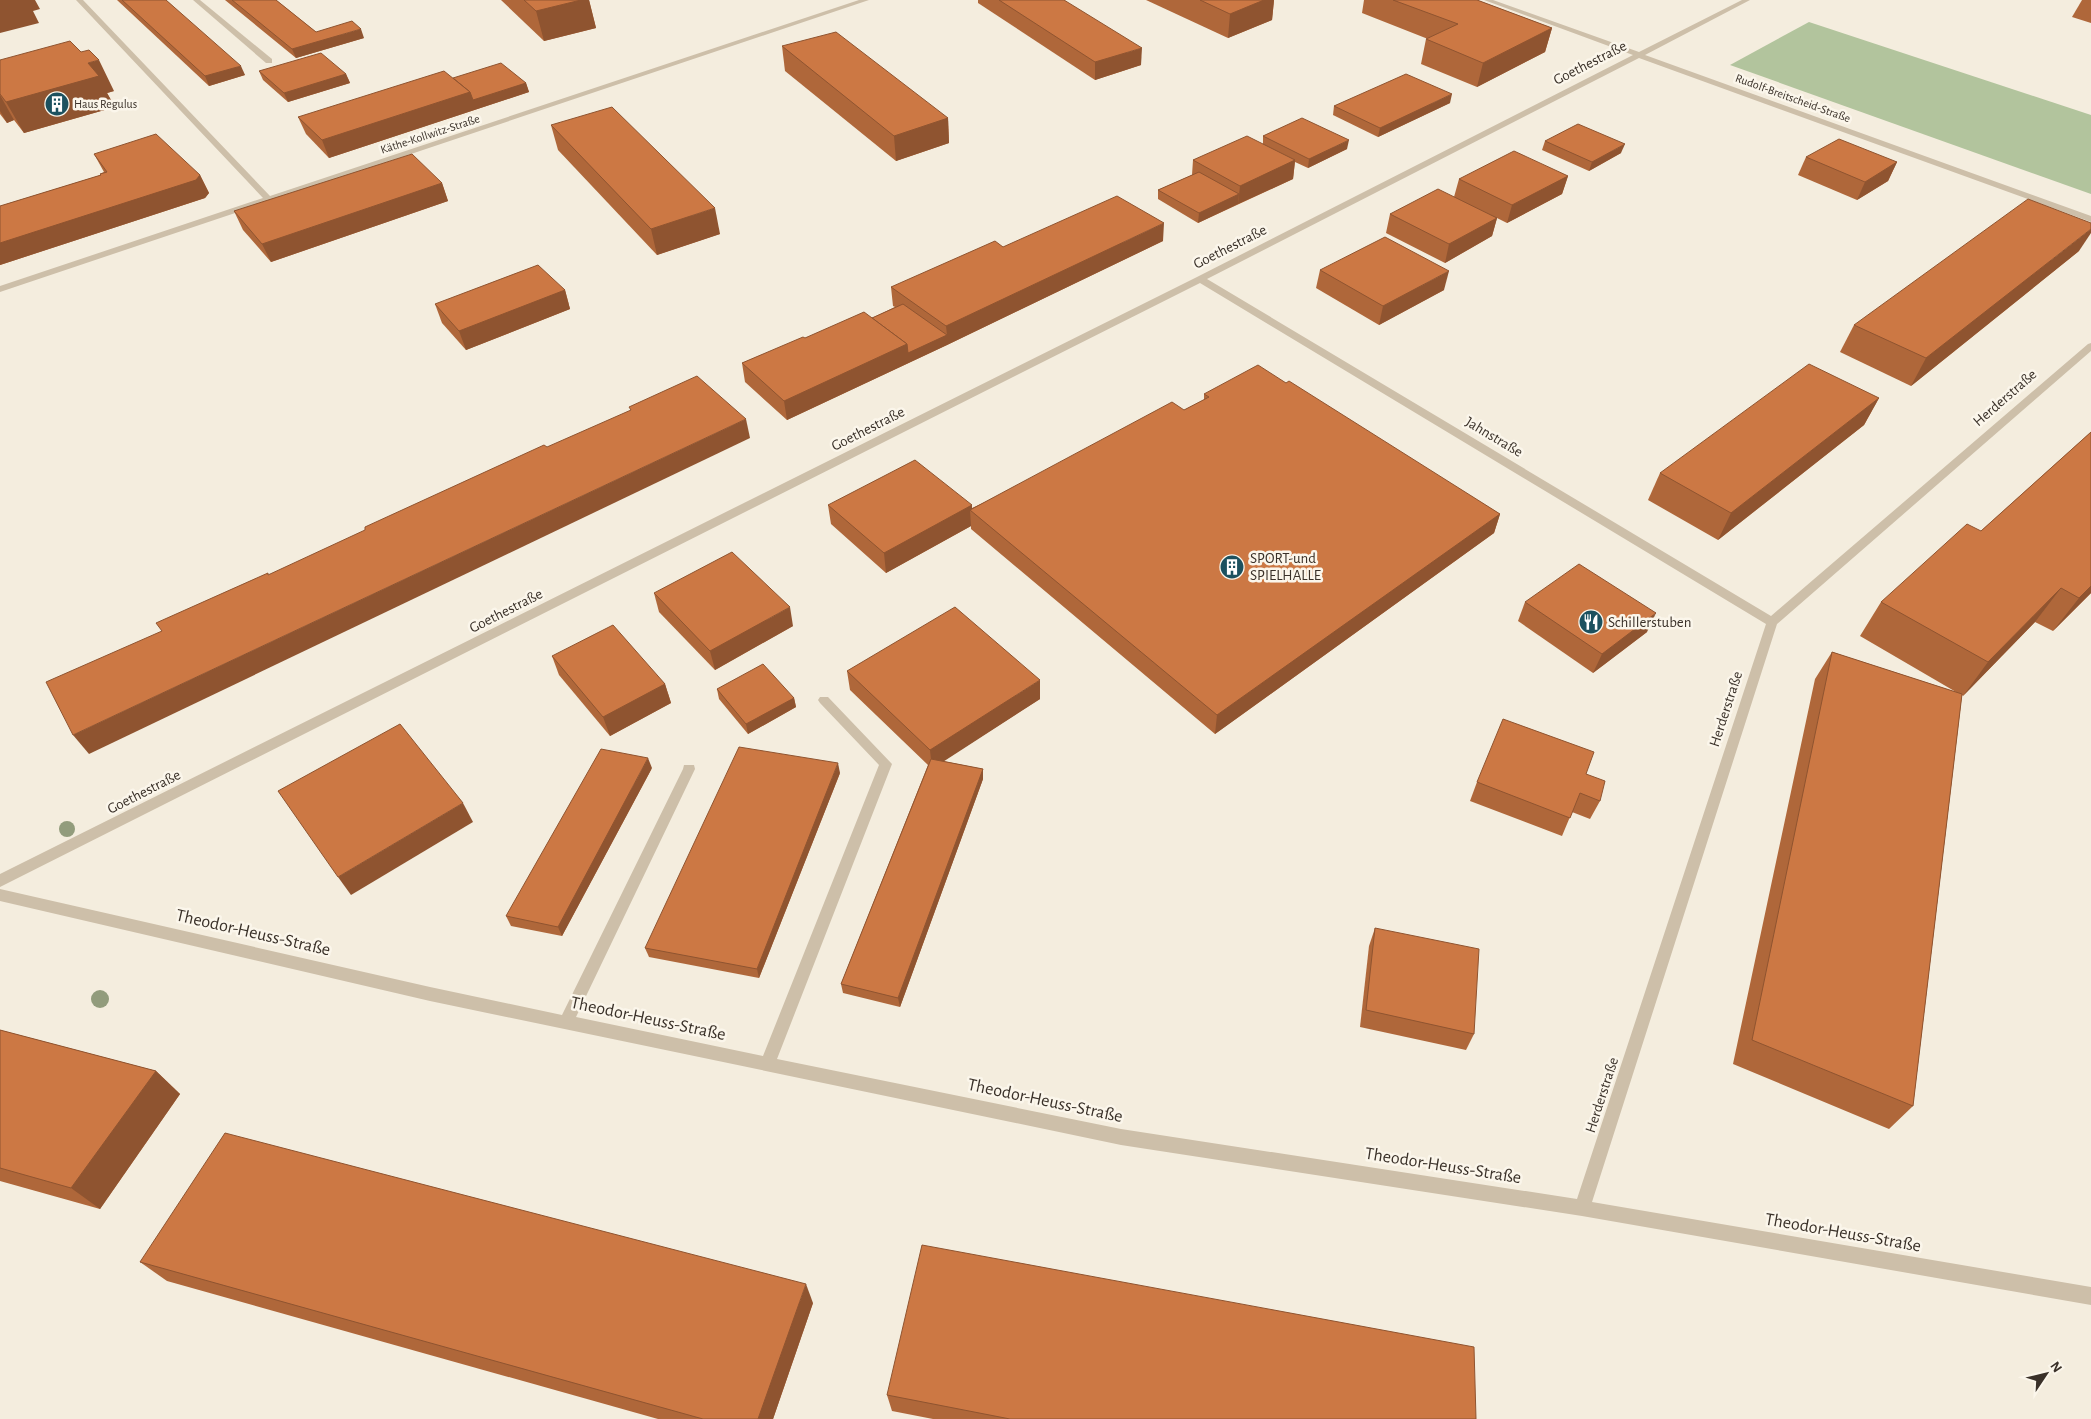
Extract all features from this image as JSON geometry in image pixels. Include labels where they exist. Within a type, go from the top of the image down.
[{"type":"street","points":[[79,0],[269,200]]},
{"type":"street","points":[[196,0],[269,61]]},
{"type":"street","name":"Käthe-Kollwitz-Straße","points":[[0,289],[866,0]]},
{"type":"street","name":"Rudolf-Breitscheid-Straße","points":[[1487,0],[2091,219]]},
{"type":"street","name":"Goethestraße","points":[[0,881],[1200,279],[1747,0]]},
{"type":"street","name":"Jahnstraße","points":[[1200,279],[1772,622]]},
{"type":"street","name":"Herderstraße","points":[[1582,1208],[1772,622],[2091,346]]},
{"type":"street","points":[[767,1064],[886,764],[824,700]]},
{"type":"street","points":[[566,1023],[689,769]]},
{"type":"street","name":"Theodor-Heuss-Straße","points":[[0,895],[430,994],[1121,1137],[1582,1208],[2091,1296]]},
{"type":"green space","points":[[1809,22],[2091,115],[2091,194],[1730,65]]},
{"type":"building","points":[[122,0],[166,0],[241,66],[205,76]]},
{"type":"building","points":[[232,0],[276,0],[316,32],[352,21],[361,29],[292,49]]},
{"type":"building","points":[[524,0],[581,0],[536,11]]},
{"type":"building","points":[[999,0],[1064,0],[1142,48],[1095,62]]},
{"type":"building","points":[[1200,0],[1264,0],[1230,14]]},
{"type":"building","points":[[1393,0],[1477,0],[1552,28],[1483,63],[1426,39],[1458,24]]},
{"type":"building","points":[[836,32],[948,118],[894,136],[782,46]]},
{"type":"building","points":[[70,41],[81,52],[89,50],[99,60],[88,63],[99,76],[6,102],[0,94],[0,60]]},
{"type":"building","points":[[321,53],[346,74],[284,93],[259,71]]},
{"type":"building","points":[[501,63],[526,83],[473,100],[470,92],[453,78]]},
{"type":"building","points":[[444,71],[470,92],[322,140],[298,117]]},
{"type":"building","points":[[1406,74],[1452,94],[1380,128],[1334,106]]},
{"type":"building","points":[[612,107],[715,208],[651,229],[551,125]]},
{"type":"building","points":[[1302,118],[1349,140],[1309,159],[1263,136]]},
{"type":"building","points":[[1578,124],[1625,144],[1592,162],[1545,141]]},
{"type":"building","points":[[156,134],[200,175],[196,180],[0,243],[0,206],[101,175],[107,172],[94,154]]},
{"type":"building","points":[[1247,136],[1295,160],[1240,186],[1193,160]]},
{"type":"building","points":[[1839,139],[1897,162],[1865,182],[1806,157]]},
{"type":"building","points":[[1514,151],[1568,176],[1512,205],[1459,179]]},
{"type":"building","points":[[412,154],[442,183],[262,244],[234,211]]},
{"type":"building","points":[[1199,172],[1239,194],[1199,213],[1158,190]]},
{"type":"building","points":[[1438,189],[1497,218],[1449,244],[1390,214]]},
{"type":"building","points":[[1117,196],[1164,223],[946,326],[891,287],[995,241],[1003,247]]},
{"type":"building","points":[[2028,199],[2091,223],[2091,229],[1926,358],[1854,325]]},
{"type":"building","points":[[1385,237],[1449,271],[1383,306],[1320,270]]},
{"type":"building","points":[[538,265],[565,290],[459,331],[435,304]]},
{"type":"building","points":[[903,304],[947,335],[908,353],[907,344],[872,318]]},
{"type":"building","points":[[864,312],[907,344],[784,401],[742,363],[803,337],[805,338]]},
{"type":"building","points":[[1809,364],[1879,398],[1731,513],[1660,473]]},
{"type":"building","name":"SPORT-und SPIELHALLE","points":[[1258,365],[1286,383],[1289,381],[1500,514],[1217,715],[970,510],[1172,402],[1184,410],[1209,397],[1204,394]]},
{"type":"building","points":[[697,376],[746,419],[73,735],[46,682],[162,631],[156,623],[268,573],[268,575],[365,530],[365,527],[544,445],[547,447],[631,410],[629,407]]},
{"type":"building","points":[[2091,432],[2091,586],[2079,598],[2061,588],[1988,662],[1881,602],[1967,524],[1981,531]]},
{"type":"building","points":[[915,460],[972,505],[884,553],[828,505]]},
{"type":"building","points":[[732,552],[790,607],[710,651],[654,593]]},
{"type":"building","points":[[1579,564],[1656,613],[1602,654],[1525,602]]},
{"type":"building","points":[[955,607],[1040,680],[930,750],[847,671]]},
{"type":"building","points":[[613,625],[665,684],[603,717],[552,656]]},
{"type":"building","points":[[1832,652],[1962,694],[1913,1106],[1752,1040]]},
{"type":"building","points":[[763,664],[794,698],[746,724],[717,689]]},
{"type":"building","points":[[1503,719],[1594,752],[1586,774],[1605,781],[1600,801],[1580,793],[1570,818],[1477,782]]},
{"type":"building","points":[[400,724],[463,803],[338,877],[278,791]]},
{"type":"building","points":[[739,747],[838,763],[757,969],[645,948]]},
{"type":"building","points":[[601,749],[648,758],[558,927],[506,916]]},
{"type":"building","points":[[931,759],[983,769],[898,998],[841,984]]},
{"type":"building","points":[[1375,928],[1479,949],[1474,1034],[1366,1010]]},
{"type":"building","points":[[0,1030],[156,1071],[71,1188],[0,1168]]},
{"type":"building","points":[[225,1133],[806,1284],[758,1419],[703,1419],[140,1262]]},
{"type":"building","points":[[922,1245],[1474,1347],[1476,1419],[1010,1419],[887,1395]]},
{"type":"place","name":"Haus Regulus","points":[[57,104]]},
{"type":"place","name":"SPORT-und SPIELHALLE","points":[[1232,567]]},
{"type":"place","name":"Schillerstuben","points":[[1591,622]]}]
